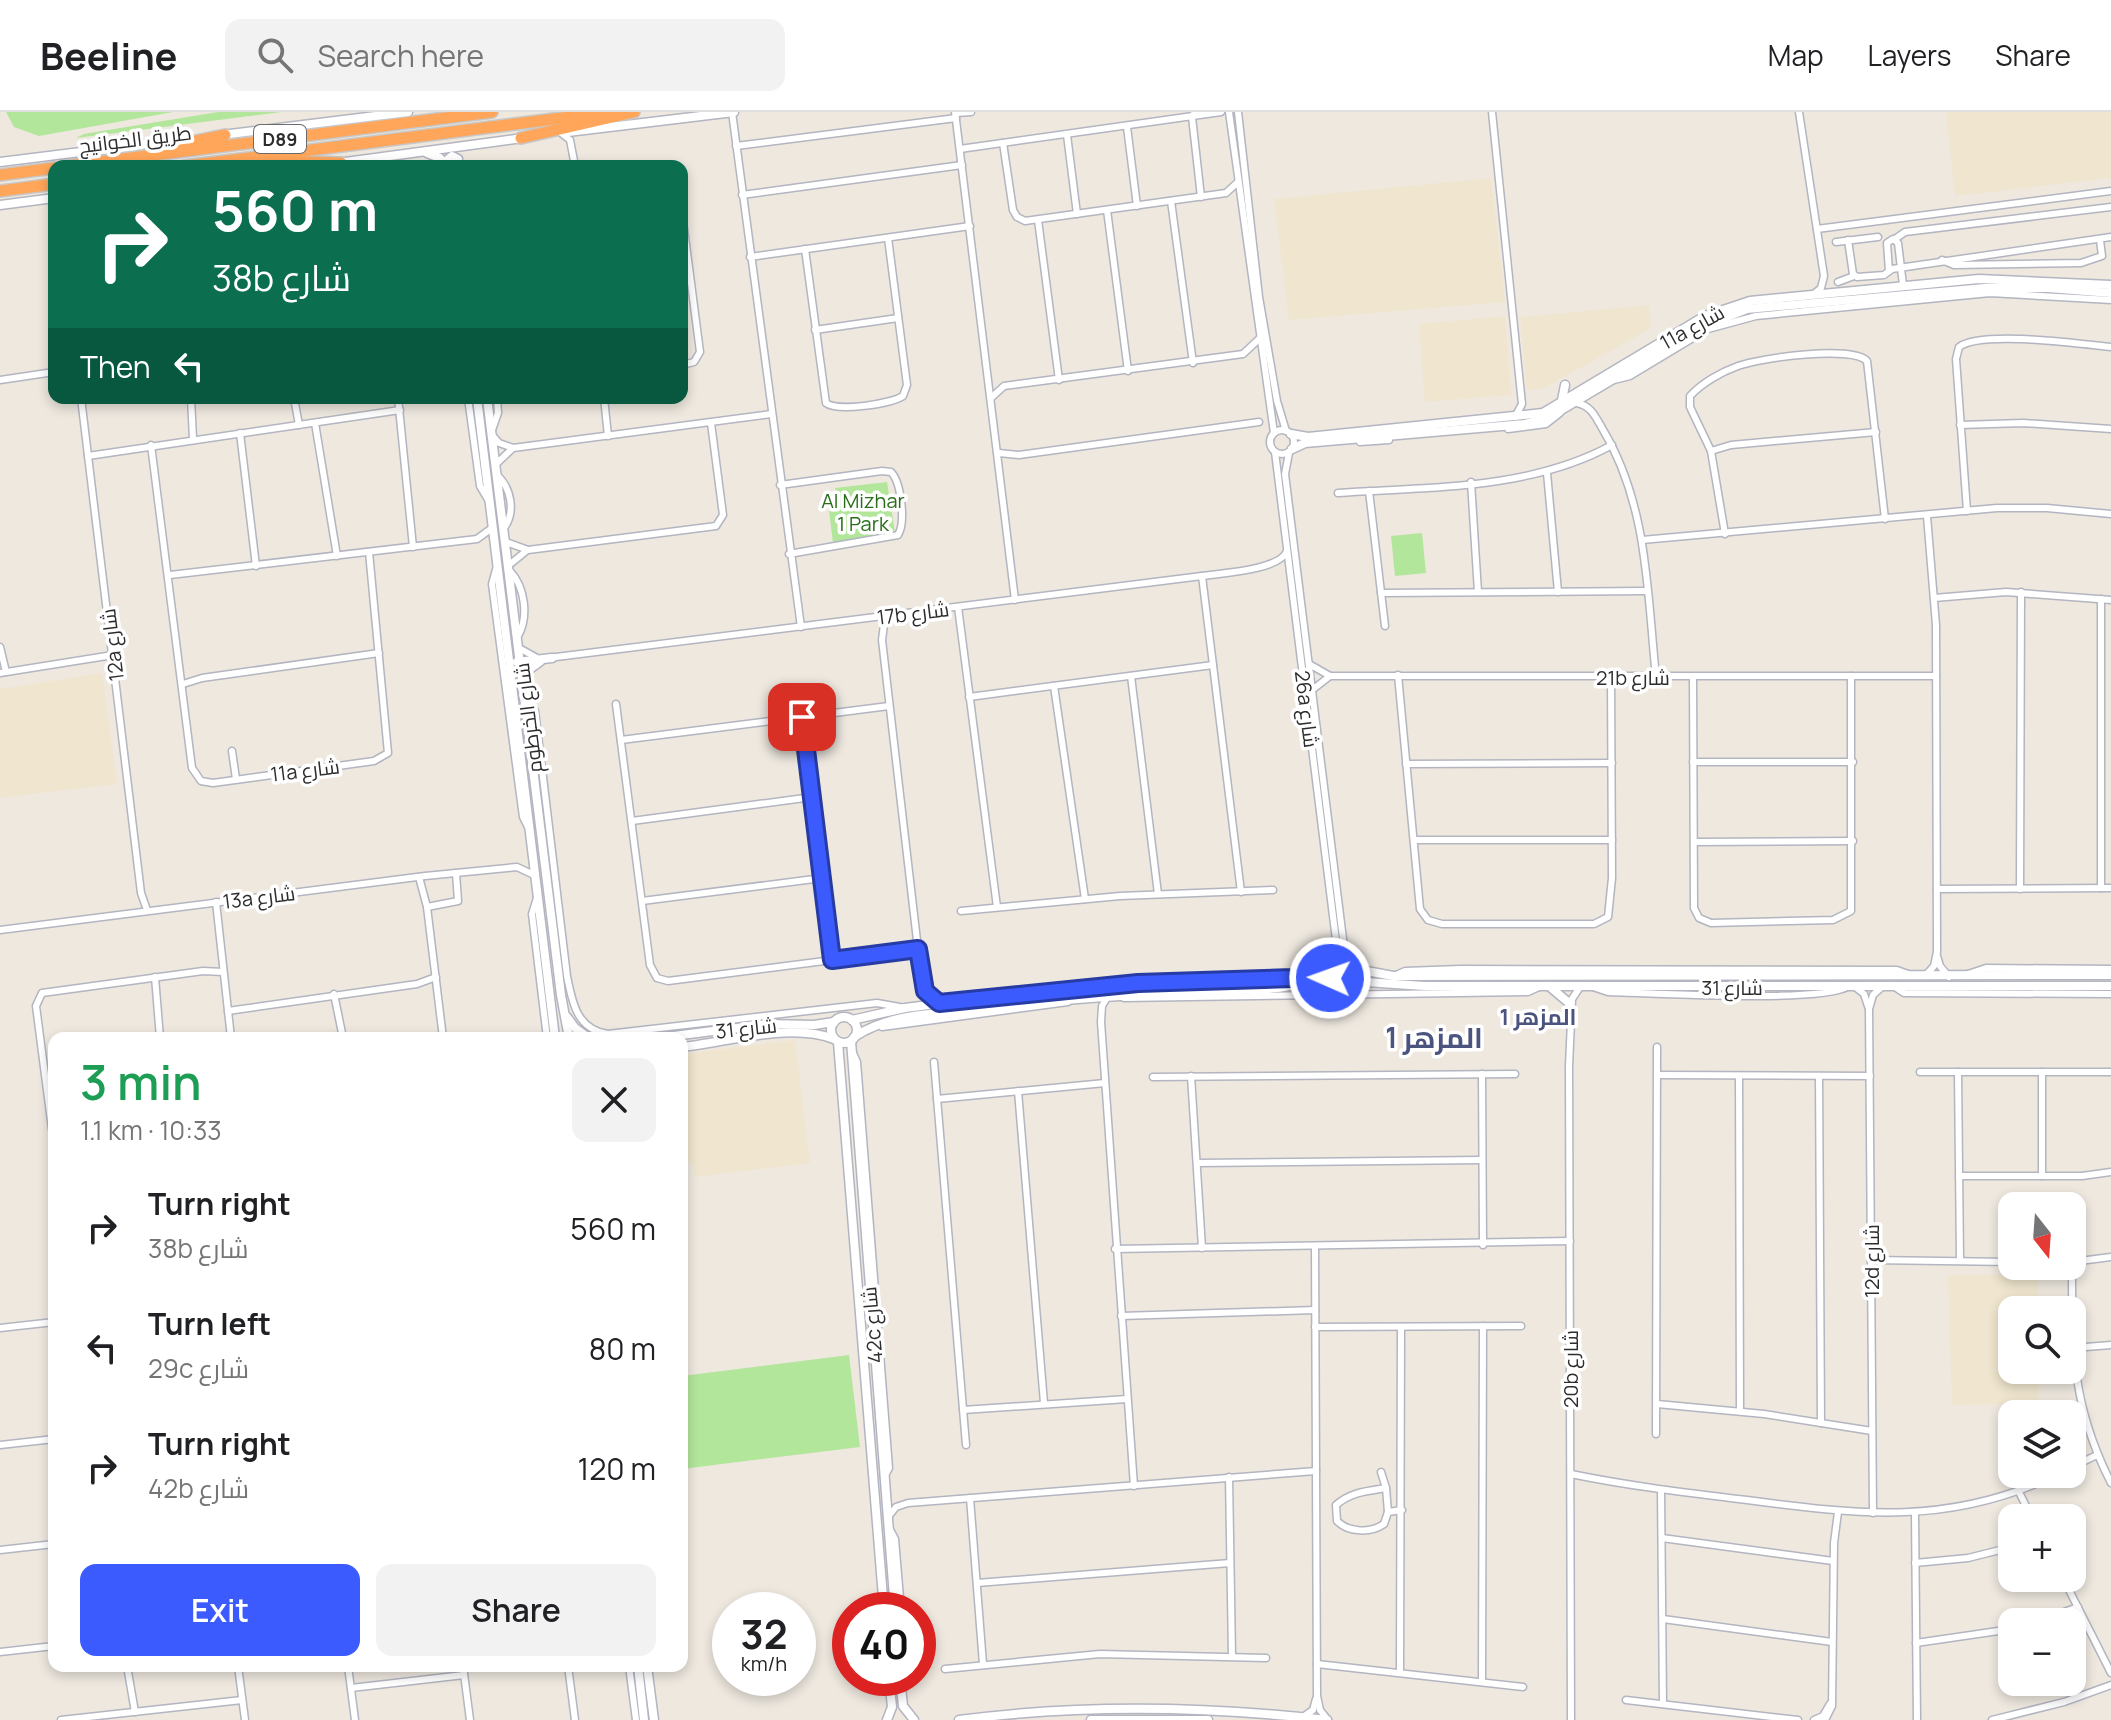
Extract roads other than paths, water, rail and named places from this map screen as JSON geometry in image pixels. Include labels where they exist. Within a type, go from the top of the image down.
[{"type":"highway","name":"طريق الخوانيج","points":[[111,160],[492,112]]},
{"type":"highway","name":"طريق الخوانيج","points":[[228,160],[609,112]]},
{"type":"highway","points":[[521,138],[634,112]]},
{"type":"highway","points":[[108,160],[225,135]]},
{"type":"highway","points":[[250,157],[264,160]]},
{"type":"highway","name":"طريق الخوانيج","points":[[0,175],[48,169]]},
{"type":"highway","points":[[0,191],[48,185]]},
{"type":"street","points":[[0,162],[408,112]]},
{"type":"street","points":[[361,160],[733,112],[798,627]]},
{"type":"street","points":[[736,146],[971,112]]},
{"type":"street","points":[[1157,112],[1160,122]]},
{"type":"street","points":[[960,149],[1127,127],[1193,114],[1218,112],[1230,122]]},
{"type":"street","points":[[1233,112],[1240,136],[1265,339],[1289,433],[1274,433],[1230,122],[1233,112]]},
{"type":"street","points":[[1492,112],[1522,404],[1512,419]]},
{"type":"street","points":[[1799,112],[1824,279],[1814,294]]},
{"type":"street","points":[[956,114],[1018,599]]},
{"type":"street","points":[[1193,114],[1201,197]]},
{"type":"street","points":[[1127,127],[1137,206]]},
{"type":"street","points":[[572,145],[576,137],[588,129]]},
{"type":"street","points":[[561,133],[572,145],[574,160]]},
{"type":"street","points":[[1067,135],[1077,214]]},
{"type":"street","points":[[1003,143],[1017,217],[1038,220],[1201,197],[1226,193],[1238,182]]},
{"type":"street","points":[[463,160],[471,145]]},
{"type":"street","points":[[422,151],[442,160]]},
{"type":"street","points":[[742,195],[962,165]]},
{"type":"street","points":[[1817,229],[2111,191]]},
{"type":"street","points":[[1226,193],[1240,200]]},
{"type":"street","points":[[0,205],[48,199]]},
{"type":"street","points":[[1171,201],[1193,363]]},
{"type":"street","points":[[1889,271],[1887,243],[1905,232],[2111,207]]},
{"type":"street","points":[[1107,210],[1128,371]]},
{"type":"street","points":[[1038,220],[1059,380]]},
{"type":"street","points":[[750,255],[970,228]]},
{"type":"street","points":[[1836,242],[1878,237]]},
{"type":"street","points":[[1804,302],[1835,297],[1838,287],[1854,276],[1884,275],[1901,267],[1942,260],[2111,237]]},
{"type":"street","points":[[805,249],[826,403],[835,408],[892,401],[903,396],[907,385],[888,238]]},
{"type":"street","points":[[1895,239],[1903,285]]},
{"type":"street","points":[[1848,240],[1854,276]]},
{"type":"street","points":[[1942,260],[1954,265],[2081,263],[2102,256],[2100,240]]},
{"type":"street","points":[[688,260],[700,352],[694,362],[688,364]]},
{"type":"street","name":"11a شارع","points":[[1289,433],[1308,437],[1512,419],[1560,409],[1713,312],[1760,299],[1814,294],[1838,287],[2012,278],[2111,285]]},
{"type":"street","points":[[1853,299],[1858,293],[1936,286],[1944,281]]},
{"type":"street","name":"11a شارع","points":[[1614,380],[1630,376],[1701,332],[1734,319],[1929,295],[2027,287],[2111,293]]},
{"type":"street","name":"11a شارع","points":[[1290,451],[1305,443],[1525,424],[1577,403],[1719,318],[1754,307],[2015,292],[2111,300]]},
{"type":"street","points":[[815,330],[898,318]]},
{"type":"street","points":[[1243,354],[1259,339]]},
{"type":"street","points":[[1967,511],[1956,355],[1962,345],[1969,341],[2031,340],[2111,347]]},
{"type":"street","points":[[1725,534],[1711,451],[1690,407],[1690,396],[1730,369],[1754,361],[1852,352],[1864,357],[1869,365],[1885,519]]},
{"type":"street","points":[[992,397],[1004,386],[1243,354],[1262,361]]},
{"type":"street","points":[[0,380],[48,373]]},
{"type":"street","points":[[989,376],[1004,386]]},
{"type":"street","points":[[1560,409],[1565,385]]},
{"type":"street","points":[[1589,408],[1591,394]]},
{"type":"street","points":[[1577,403],[1589,408],[1612,445],[1629,484],[1642,540],[1656,677]]},
{"type":"street","name":"12a شارع","points":[[82,404],[143,911]]},
{"type":"street","points":[[192,404],[196,439]]},
{"type":"street","points":[[295,404],[296,426]]},
{"type":"street","points":[[399,404],[417,546]]},
{"type":"street","points":[[469,404],[481,490],[491,504]]},
{"type":"street","name":"شارع الخرطوم","points":[[478,404],[554,1032]]},
{"type":"street","name":"شارع الخرطوم","points":[[488,404],[568,1032]]},
{"type":"street","points":[[497,404],[492,432],[503,446],[513,448],[771,416]]},
{"type":"street","points":[[605,404],[608,436]]},
{"type":"street","points":[[1522,404],[1536,415]]},
{"type":"street","points":[[88,453],[400,413]]},
{"type":"street","points":[[999,453],[1019,455],[1259,422]]},
{"type":"street","points":[[318,423],[334,557]]},
{"type":"street","points":[[506,542],[528,550],[719,524],[723,515],[711,423]]},
{"type":"street","points":[[1960,425],[2032,423],[2111,429]]},
{"type":"street","points":[[1711,451],[1731,445],[1876,432]]},
{"type":"street","points":[[237,433],[253,567]]},
{"type":"street","name":"26a شارع","points":[[1274,433],[1270,444],[1275,452],[1337,948],[1333,967]]},
{"type":"street","name":"26a شارع","points":[[1289,433],[1290,451],[1285,474],[1344,947],[1353,966]]},
{"type":"street","points":[[154,444],[183,681],[379,656],[366,552]]},
{"type":"street","points":[[1338,493],[1547,473],[1612,445]]},
{"type":"street","points":[[496,464],[513,448]]},
{"type":"street","points":[[1275,452],[1290,451]]},
{"type":"street","points":[[780,485],[882,471],[896,478],[902,525],[898,535],[788,552]]},
{"type":"street","points":[[1547,473],[1558,592]]},
{"type":"street","points":[[1471,482],[1478,592]]},
{"type":"street","points":[[1369,491],[1385,626]]},
{"type":"street","points":[[1642,540],[1967,511],[2047,508],[2111,514]]},
{"type":"street","points":[[1924,977],[1934,966],[1937,952],[1936,676],[1927,516]]},
{"type":"street","points":[[170,577],[477,539],[489,532],[493,524]]},
{"type":"street","points":[[477,539],[496,546]]},
{"type":"street","points":[[509,568],[528,550]]},
{"type":"street","points":[[1272,565],[1284,558],[1287,551]]},
{"type":"street","points":[[499,563],[492,584],[522,813],[530,830]]},
{"type":"street","points":[[1272,565],[1290,575]]},
{"type":"street","name":"17b شارع","points":[[519,648],[533,657],[552,658],[1272,565]]},
{"type":"street","points":[[1202,576],[1241,892]]},
{"type":"street","points":[[1381,593],[1647,591]]},
{"type":"street","points":[[1934,598],[2021,592],[2111,600]]},
{"type":"street","points":[[2020,889],[2021,592]]},
{"type":"street","points":[[2101,599],[2101,888]]},
{"type":"street","points":[[504,604],[515,659],[522,663],[552,658]]},
{"type":"street","points":[[958,607],[997,907]]},
{"type":"street","points":[[885,617],[882,640],[918,949],[928,996],[939,1003]]},
{"type":"street","points":[[871,618],[882,640]]},
{"type":"street","points":[[0,652],[3,672],[113,658]]},
{"type":"street","name":"11a شارع","points":[[183,681],[192,761],[198,777],[219,781],[236,779],[374,761],[388,753],[379,656]]},
{"type":"street","points":[[523,682],[533,666],[552,658]]},
{"type":"street","points":[[1309,664],[1330,676],[1312,690]]},
{"type":"street","points":[[969,697],[1213,665]]},
{"type":"street","points":[[1398,675],[1416,840],[1420,909],[1428,920],[1442,924],[1594,924],[1608,917],[1612,840],[1611,677]]},
{"type":"street","points":[[1131,676],[1158,894]]},
{"type":"street","name":"21b شارع","points":[[1330,676],[1936,676]]},
{"type":"street","points":[[1693,677],[1694,908],[1699,918],[1711,923],[1833,920],[1849,914],[1853,903],[1851,676]]},
{"type":"street","points":[[2102,679],[2111,680]]},
{"type":"street","points":[[1054,686],[1085,899]]},
{"type":"street","points":[[524,694],[535,711],[569,983],[579,1018],[600,1032]]},
{"type":"street","points":[[616,704],[650,965],[657,978],[668,981],[918,949]]},
{"type":"street","points":[[621,740],[889,706]]},
{"type":"street","points":[[802,717],[832,960]]},
{"type":"street","points":[[232,751],[236,779]]},
{"type":"street","points":[[1693,762],[1853,762]]},
{"type":"street","points":[[1406,764],[1612,763]]},
{"type":"street","points":[[632,821],[812,797]]},
{"type":"street","points":[[1416,840],[1612,840]]},
{"type":"street","points":[[1694,842],[1853,841]]},
{"type":"street","points":[[533,852],[517,867],[536,878]]},
{"type":"street","name":"13a شارع","points":[[0,930],[422,876],[517,867]]},
{"type":"street","points":[[427,907],[458,901],[456,873]]},
{"type":"street","points":[[422,876],[442,1032]]},
{"type":"street","points":[[642,901],[822,878]]},
{"type":"street","points":[[1937,889],[2111,888]]},
{"type":"street","points":[[961,911],[1158,894],[1273,890]]},
{"type":"street","points":[[539,895],[532,914],[546,1032]]},
{"type":"street","points":[[214,902],[230,1032]]},
{"type":"street","points":[[1937,952],[1940,966],[1950,977]]},
{"type":"street","points":[[1353,966],[1353,985]]},
{"type":"street","name":"شارع 31","points":[[1333,967],[1353,966],[1393,976],[1964,976],[2109,980]]},
{"type":"street","points":[[1333,967],[1333,984],[1086,996],[929,1015],[874,1026],[852,1042],[836,1040],[831,1030],[834,1022],[843,1018],[852,1020],[939,1003],[1138,983],[1293,978],[1333,967]]},
{"type":"street","points":[[48,1095],[38,1013],[41,997],[57,989],[222,968]]},
{"type":"street","points":[[1393,976],[1405,971],[1475,969],[1897,970],[1911,977]]},
{"type":"street","points":[[1569,986],[1579,979],[1617,979],[1627,975]]},
{"type":"street","points":[[152,977],[159,1032]]},
{"type":"street","points":[[1869,1009],[1873,995],[1888,985],[1904,993],[2109,980]]},
{"type":"street","name":"شارع 31","points":[[1333,984],[1344,989],[1366,982],[1424,986],[1851,986],[2097,985],[2109,980]]},
{"type":"street","points":[[227,1008],[436,981]]},
{"type":"street","points":[[561,995],[569,983]]},
{"type":"street","points":[[612,1032],[877,1003],[908,1008],[921,1000],[924,983]]},
{"type":"street","points":[[1114,994],[1134,1000],[1271,998],[1528,992],[1545,985],[1569,1003]]},
{"type":"street","name":"20b شارع","points":[[1569,986],[1571,1720]]},
{"type":"street","name":"20b شارع","points":[[1570,1018],[1573,996],[1586,986]]},
{"type":"street","points":[[1851,986],[1864,994],[1869,1009]]},
{"type":"street","points":[[337,994],[342,1032]]},
{"type":"street","points":[[1114,994],[1102,1006],[1101,1022],[1134,1486]]},
{"type":"street","points":[[1086,996],[1096,1004],[1101,1022]]},
{"type":"street","name":"12d شارع","points":[[1869,1009],[1873,1513]]},
{"type":"street","points":[[563,1010],[581,1032]]},
{"type":"street","points":[[852,1020],[856,1028],[852,1042],[857,1062],[889,1468],[884,1477]]},
{"type":"street","points":[[704,1032],[713,1022]]},
{"type":"street","name":"شارع 31","points":[[688,1034],[768,1024],[834,1022]]},
{"type":"street","name":"شارع 31","points":[[688,1046],[781,1034],[823,1035],[836,1040]]},
{"type":"street","name":"42c شارع","points":[[836,1040],[848,1078],[896,1592]]},
{"type":"street","name":"42c شارع","points":[[852,1042],[848,1078],[883,1592]]},
{"type":"street","points":[[1656,1434],[1657,1047]]},
{"type":"street","points":[[934,1062],[966,1445]]},
{"type":"street","points":[[1920,1072],[2111,1072]]},
{"type":"street","points":[[1958,1072],[1960,1260]]},
{"type":"street","points":[[2042,1072],[2042,1176]]},
{"type":"street","points":[[1482,1074],[1483,1245]]},
{"type":"street","points":[[1153,1077],[1515,1074]]},
{"type":"street","points":[[1658,1075],[1870,1076]]},
{"type":"street","points":[[1191,1076],[1202,1248]]},
{"type":"street","points":[[1739,1076],[1740,1411]]},
{"type":"street","points":[[1819,1076],[1821,1423]]},
{"type":"street","points":[[937,1099],[1105,1083]]},
{"type":"street","points":[[1018,1091],[1044,1403]]},
{"type":"street","points":[[1197,1163],[1482,1160]]},
{"type":"street","points":[[1959,1176],[2111,1172]]},
{"type":"street","points":[[1115,1249],[1570,1244]]},
{"type":"street","points":[[1315,1247],[1317,1696],[1320,1710],[1328,1720]]},
{"type":"street","points":[[2086,1261],[2111,1257]]},
{"type":"street","points":[[1871,1260],[1998,1261]]},
{"type":"street","points":[[1121,1316],[1315,1310]]},
{"type":"street","points":[[0,1328],[48,1323]]},
{"type":"street","points":[[1482,1682],[1483,1326]]},
{"type":"street","points":[[1315,1327],[1521,1326]]},
{"type":"street","points":[[1400,1672],[1401,1327]]},
{"type":"street","points":[[2086,1347],[2111,1345]]},
{"type":"street","points":[[2077,1384],[2079,1405],[2111,1483]]},
{"type":"street","points":[[963,1410],[1127,1399]]},
{"type":"street","points":[[1657,1404],[1740,1411],[1872,1431]]},
{"type":"street","points":[[0,1445],[48,1440]]},
{"type":"street","points":[[2086,1460],[2097,1455]]},
{"type":"street","points":[[888,1517],[896,1507],[908,1503],[1316,1471]]},
{"type":"street","points":[[1381,1472],[1386,1488],[1388,1512],[1384,1524],[1368,1531],[1343,1527],[1334,1514],[1336,1505],[1342,1500],[1365,1490],[1386,1488]]},
{"type":"street","points":[[1229,1477],[1232,1656]]},
{"type":"street","points":[[1571,1477],[1835,1511],[1873,1513],[1915,1514],[1968,1507],[2028,1488]]},
{"type":"street","points":[[1663,1704],[1664,1490]]},
{"type":"street","points":[[886,1491],[895,1499],[908,1503]]},
{"type":"street","points":[[2019,1492],[2025,1504]]},
{"type":"street","points":[[970,1498],[983,1664]]},
{"type":"street","points":[[1388,1512],[1402,1510]]},
{"type":"street","points":[[1814,1720],[1825,1718],[1831,1700],[1835,1511]]},
{"type":"street","points":[[1915,1514],[1917,1720]]},
{"type":"street","points":[[1662,1541],[1808,1558],[1833,1558]]},
{"type":"street","points":[[0,1550],[48,1545]]},
{"type":"street","points":[[1915,1563],[1968,1558],[1998,1550]]},
{"type":"street","points":[[977,1583],[1230,1563]]},
{"type":"street","points":[[2070,1592],[2111,1673]]},
{"type":"street","points":[[1663,1621],[1832,1639]]},
{"type":"street","points":[[1916,1643],[1998,1631]]},
{"type":"street","points":[[0,1652],[48,1647]]},
{"type":"street","points":[[945,1669],[1100,1654],[1266,1658]]},
{"type":"street","points":[[1317,1664],[1523,1687]]},
{"type":"street","points":[[128,1672],[133,1712]]},
{"type":"street","points":[[239,1672],[245,1720]]},
{"type":"street","points":[[349,1672],[355,1720]]},
{"type":"street","points":[[464,1672],[470,1720]]},
{"type":"street","points":[[569,1672],[575,1720]]},
{"type":"street","points":[[630,1672],[636,1720]]},
{"type":"street","points":[[639,1672],[644,1720]]},
{"type":"street","points":[[648,1672],[654,1719]]},
{"type":"street","points":[[351,1688],[464,1675]]},
{"type":"street","points":[[1992,1720],[2064,1702],[2111,1685]]},
{"type":"street","points":[[887,1720],[894,1696]]},
{"type":"street","points":[[1303,1717],[1313,1710],[1317,1696]]},
{"type":"street","points":[[901,1697],[902,1720]]},
{"type":"street","points":[[901,1697],[906,1712],[914,1720]]},
{"type":"street","points":[[61,1720],[242,1700]]},
{"type":"street","points":[[1626,1700],[1798,1720]]},
{"type":"street","points":[[959,1720],[1131,1709],[1328,1720]]},
{"type":"street","points":[[1091,1720],[1208,1720]]},
{"type":"district","name":"المزهر 1","points":[[1538,1017]]},
{"type":"district","name":"المزهر 1","points":[[1434,1037]]},
{"type":"park label","name":"Al Mizhar 1 Park","points":[[863,512]]}]
